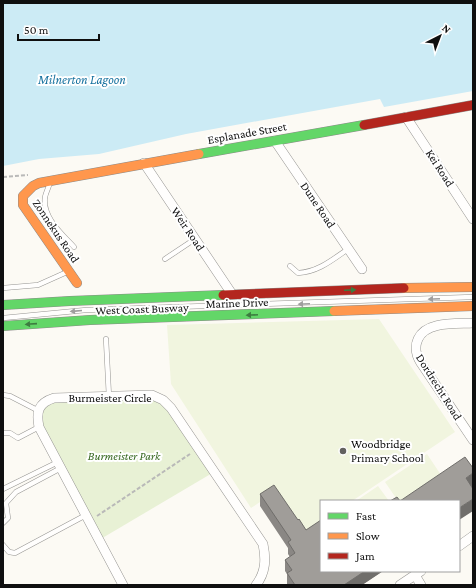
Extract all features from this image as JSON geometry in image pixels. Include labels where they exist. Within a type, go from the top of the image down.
[{"type":"main road","name":"Esplanade Street","points":[[27,191],[39,183],[473,105]]},
{"type":"main road","name":"Zonnekus Road","points":[[27,191],[22,200],[25,209],[77,283]]},
{"type":"main road","name":"Marine Drive","points":[[3,305],[232,294],[473,287]]},
{"type":"main road","name":"Marine Drive","points":[[3,326],[90,320],[473,306]]},
{"type":"street","name":"Kei Road","points":[[406,117],[473,219]]},
{"type":"street","name":"Dune Road","points":[[275,141],[362,269]]},
{"type":"street","name":"Weir Road","points":[[144,164],[232,294]]},
{"type":"street","name":"Dordrecht Road","points":[[473,323],[428,328],[422,332],[415,345],[418,357],[473,440]]},
{"type":"street","name":"Burmeister Circle","points":[[39,411],[44,402],[54,398],[152,395],[163,400],[171,408],[199,448],[262,544],[266,556],[261,578],[256,585]]},
{"type":"street","points":[[39,411],[39,427],[123,585]]},
{"type":"street","points":[[460,545],[473,536]]},
{"type":"street","points":[[400,585],[418,573],[421,585]]},
{"type":"lane","points":[[51,181],[45,196],[45,207],[54,225],[74,247]]},
{"type":"lane","points":[[165,259],[195,239]]},
{"type":"lane","points":[[290,266],[295,272],[298,273],[311,272],[322,267],[348,249]]},
{"type":"lane","points":[[3,288],[38,285],[69,271]]},
{"type":"lane","name":"West Coast Busway","points":[[3,318],[86,310],[473,297]]},
{"type":"lane","points":[[106,339],[109,397]]},
{"type":"lane","points":[[3,395],[10,396],[39,411]]},
{"type":"lane","points":[[3,433],[10,433],[18,438],[39,427]]},
{"type":"lane","points":[[3,489],[59,465]]},
{"type":"lane","points":[[3,523],[8,518],[6,503],[11,496],[59,465]]},
{"type":"lane","points":[[3,545],[9,552],[15,553],[87,518]]},
{"type":"path","points":[[87,518],[199,448]]},
{"type":"green space","name":"Woodbridge Primary School","points":[[379,319],[455,432],[353,500],[320,500],[320,523],[303,534],[275,492],[251,508],[171,384],[167,325]]},
{"type":"green space","name":"Burmeister Park","points":[[109,397],[163,400],[214,472],[99,540],[38,422],[44,402]]},
{"type":"green space","points":[[427,454],[441,475],[404,500],[397,500],[385,482]]},
{"type":"green space","points":[[378,486],[388,500],[357,500]]},
{"type":"water","name":"Milnerton Lagoon","points":[[3,3],[473,3],[473,91],[384,107],[380,99],[186,134],[99,154],[39,159],[3,166]]},
{"type":"building","points":[[465,457],[473,468],[473,473],[466,478],[473,489],[473,499],[460,507],[460,500],[401,500]]},
{"type":"building","points":[[274,485],[306,530],[320,521],[320,572],[364,572],[344,585],[295,585],[287,573],[292,570],[285,560],[295,553],[288,542],[291,540],[260,494]]},
{"type":"building","points":[[397,497],[399,500],[392,500]]},
{"type":"traffic: fast","points":[[199,154],[364,125]]},
{"type":"traffic: fast","points":[[3,305],[223,295]]},
{"type":"traffic: fast","points":[[3,326],[90,320],[334,311]]},
{"type":"traffic: slow","points":[[77,283],[23,205],[23,196],[33,186],[39,183],[199,154]]},
{"type":"traffic: slow","points":[[404,288],[473,287]]},
{"type":"traffic: slow","points":[[334,311],[473,306]]},
{"type":"traffic: jam","points":[[364,125],[473,105]]},
{"type":"traffic: jam","points":[[223,295],[404,288]]},
{"type":"place","name":"Woodbridge Primary School","points":[[343,451]]}]
